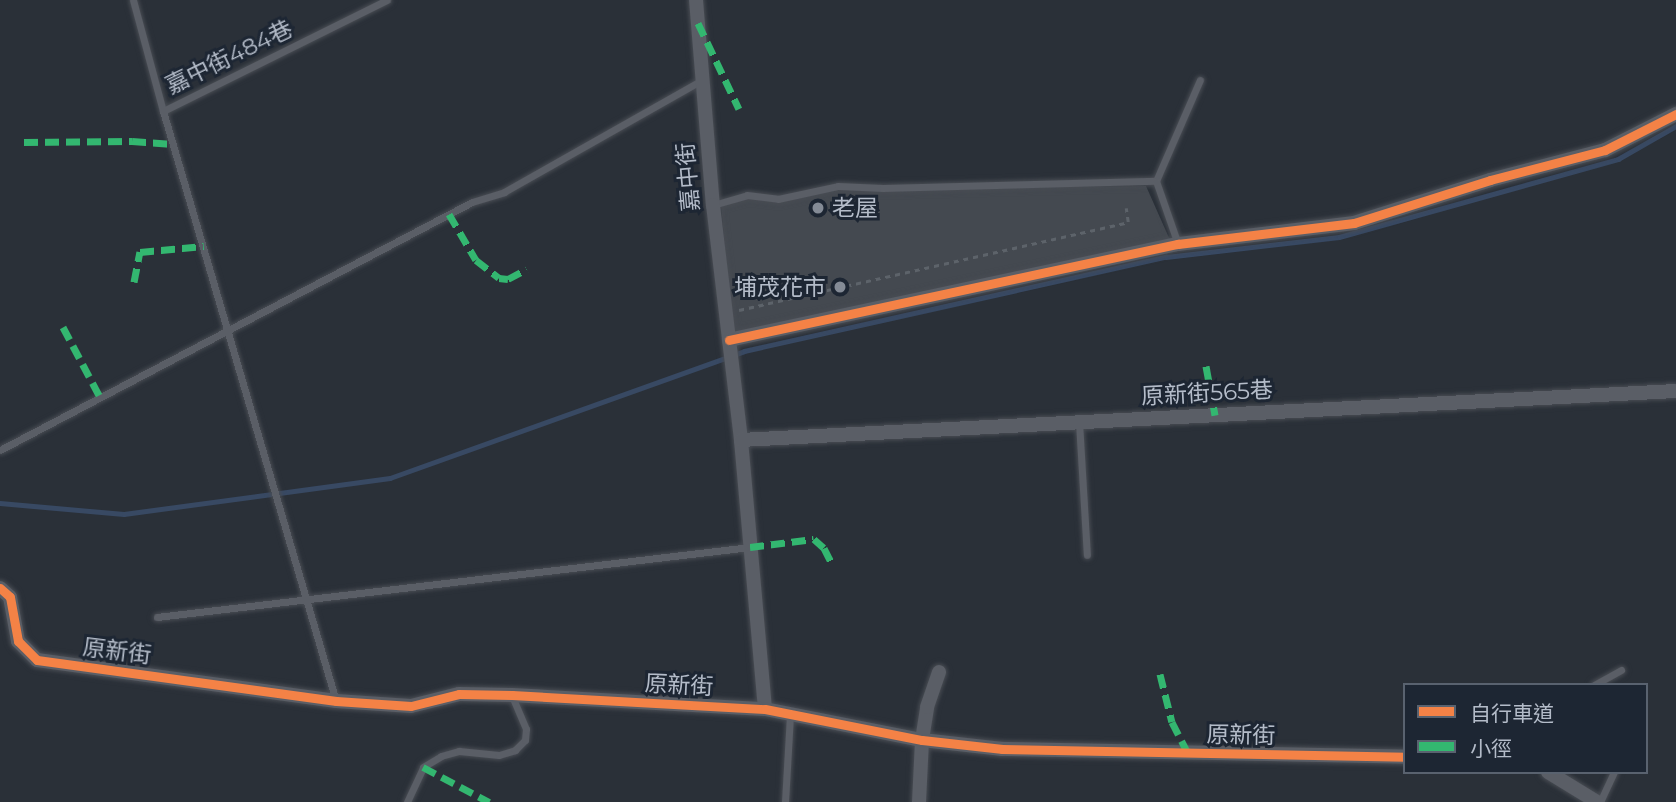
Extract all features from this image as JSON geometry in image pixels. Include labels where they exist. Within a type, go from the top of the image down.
[{"type":"street","name":"嘉中街","points":[[696,0],[713,205],[741,440],[765,709]]},
{"type":"street","points":[[730,351],[1178,243],[1354,223],[1490,180],[1605,150],[1676,114]]},
{"type":"street","name":"原新街565巷","points":[[741,440],[1676,391]]},
{"type":"street","name":"原新街","points":[[0,588],[10,597],[18,641],[37,660],[336,701],[411,706],[459,694],[512,695],[765,709],[922,740],[1002,749],[1403,757]]},
{"type":"street","points":[[919,802],[922,740],[927,708],[939,672]]},
{"type":"street","points":[[1551,774],[1598,802]]},
{"type":"lane","points":[[133,0],[336,701]]},
{"type":"lane","name":"嘉中街484巷","points":[[163,111],[387,0]]},
{"type":"lane","points":[[0,450],[472,202],[504,192],[702,80]]},
{"type":"lane","points":[[1178,243],[1156,181],[1200,80]]},
{"type":"lane","points":[[713,205],[747,195],[778,198],[838,186],[883,188],[1156,181]]},
{"type":"lane","points":[[1079,422],[1087,555]]},
{"type":"lane","points":[[157,617],[750,547]]},
{"type":"lane","points":[[1598,683],[1621,670]]},
{"type":"lane","points":[[407,802],[423,767],[441,756],[459,751],[499,755],[515,750],[525,740],[526,729],[512,695]]},
{"type":"lane","points":[[785,802],[790,716]]},
{"type":"lane","points":[[1598,802],[1613,774]]},
{"type":"path","points":[[726,313],[1128,222],[1126,208]]},
{"type":"building","name":"埔茂花市","points":[[1146,186],[1170,240],[733,334],[721,205],[748,197],[779,202],[838,189]]},
{"type":"waterway","points":[[0,503],[124,514],[390,478],[744,351],[1166,257],[1339,237],[1618,159],[1676,126]]},
{"type":"marked path","points":[[698,23],[739,109]]},
{"type":"marked path","points":[[24,142],[132,141],[173,144]]},
{"type":"marked path","points":[[449,214],[476,260],[499,278],[508,279],[527,269]]},
{"type":"marked path","points":[[134,282],[140,252],[204,246]]},
{"type":"marked path","points":[[63,327],[100,397]]},
{"type":"marked path","points":[[1206,366],[1215,415]]},
{"type":"marked path","points":[[750,547],[814,539],[824,548],[832,564]]},
{"type":"marked path","points":[[1160,674],[1172,722],[1188,753]]},
{"type":"marked path","points":[[423,767],[489,802]]},
{"type":"cycle path","points":[[729,340],[1178,244],[1354,223],[1490,180],[1605,150],[1676,114]]},
{"type":"cycle path","points":[[0,588],[10,597],[18,641],[37,660],[336,701],[411,706],[459,694],[512,695],[765,709],[922,740],[1002,749],[1403,757]]},
{"type":"place","name":"老屋","points":[[818,208]]},
{"type":"place","name":"埔茂花市","points":[[840,287]]}]
